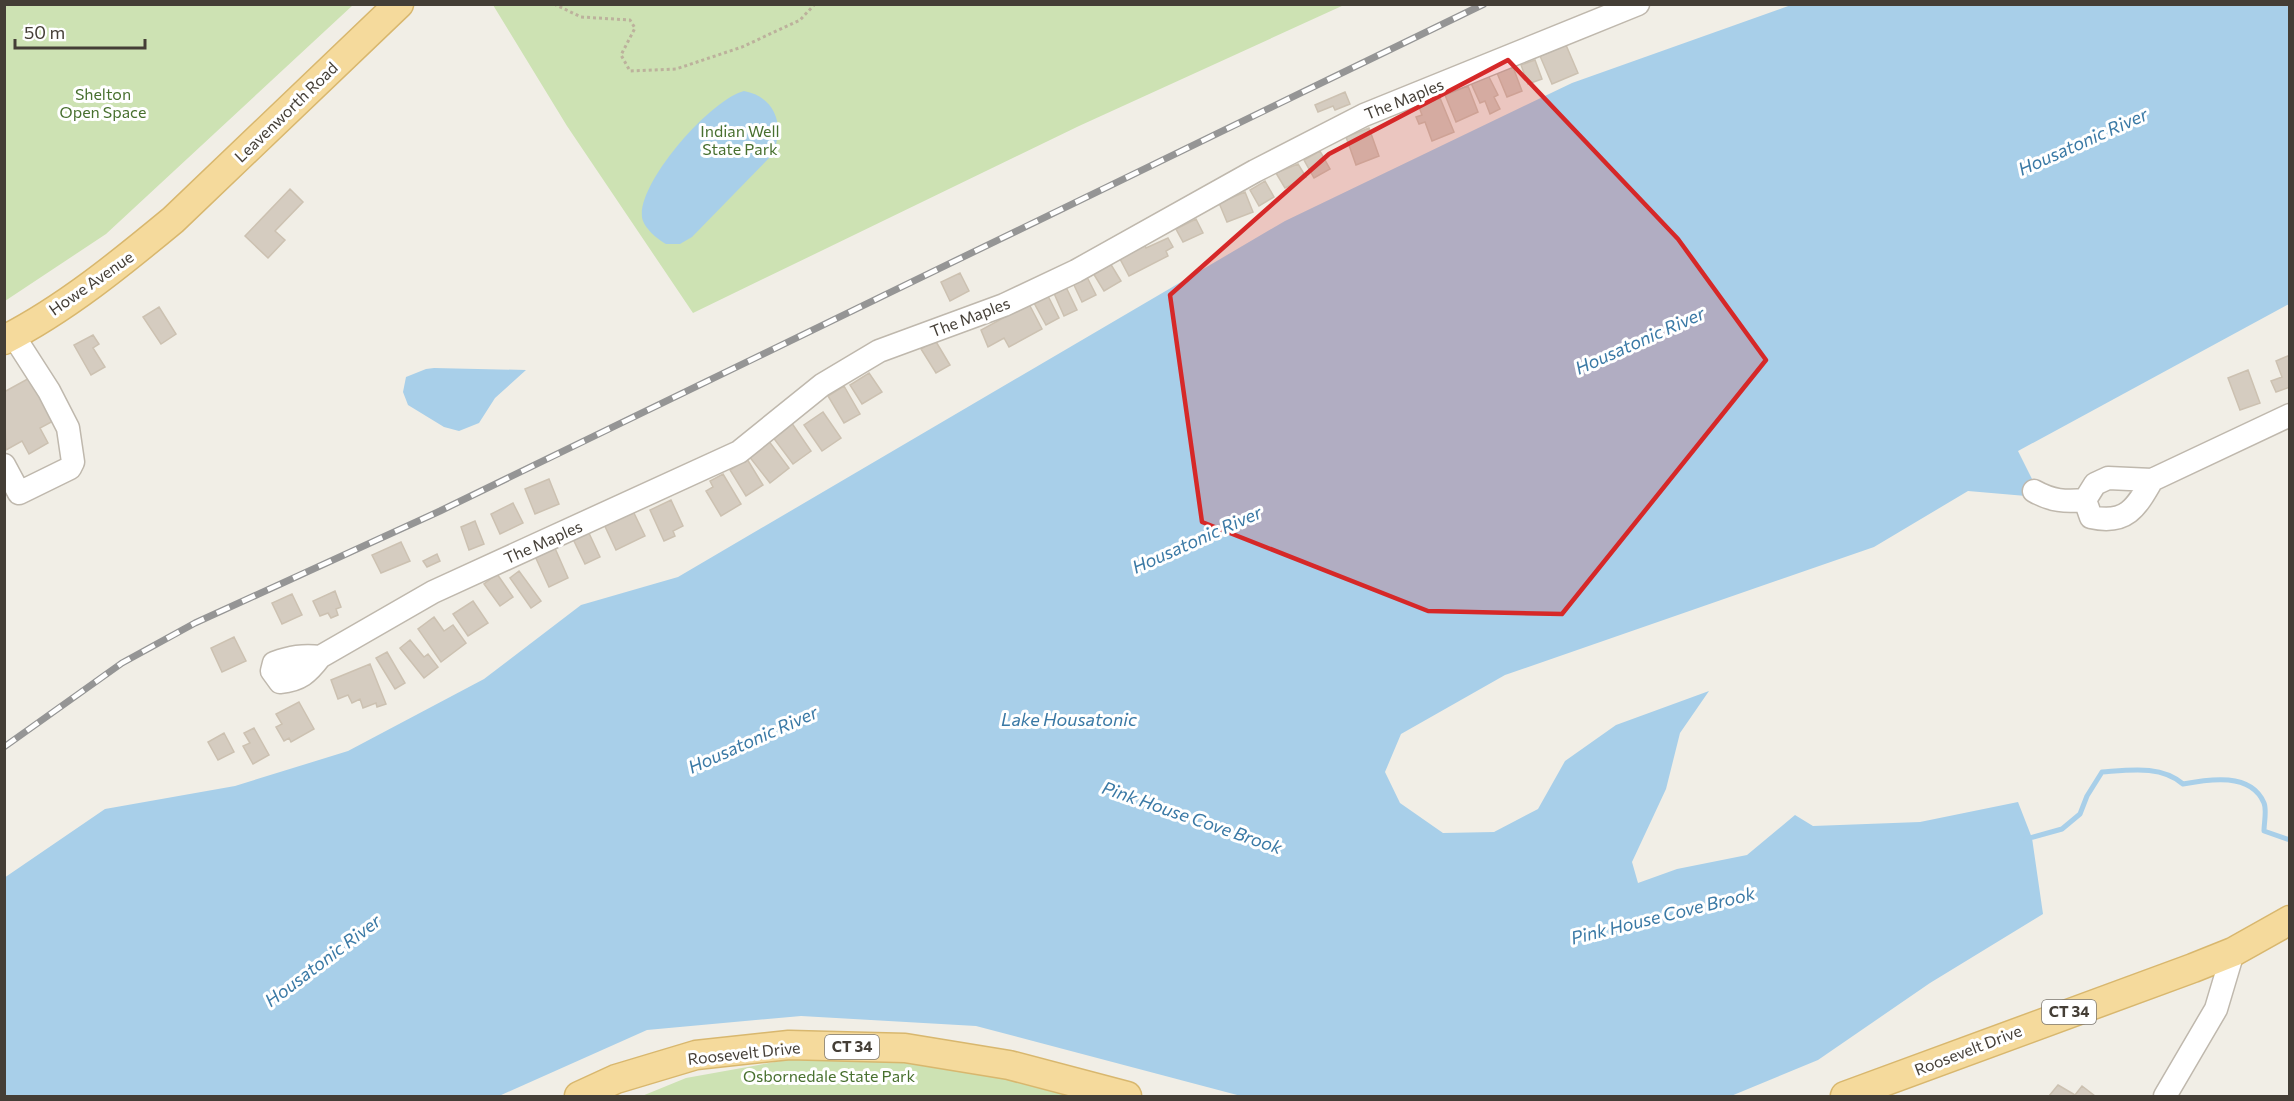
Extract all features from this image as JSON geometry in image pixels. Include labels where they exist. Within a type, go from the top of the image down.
[{"type":"main road","name":"Leavenworth Road","points":[[173,220],[399,4]]},
{"type":"main road","name":"Howe Avenue","points":[[9,338],[77,294],[173,220]]},
{"type":"main road","name":"Roosevelt Drive","points":[[1845,1096],[2233,952],[2289,920]]},
{"type":"main road","name":"Roosevelt Drive","points":[[579,1096],[616,1079],[696,1055],[789,1046],[905,1048],[1009,1065],[1127,1096]]},
{"type":"street","name":"The Maples","points":[[320,657],[433,592],[739,452],[822,385],[879,351],[1004,305],[1076,271],[1255,171],[1364,115],[1638,4]]},
{"type":"street","points":[[4,465],[19,493],[70,468],[73,462],[68,428],[49,391],[9,338]]},
{"type":"street","points":[[2085,500],[2095,484],[2108,478],[2126,477],[2152,480],[2289,415]]},
{"type":"street","points":[[2085,500],[2091,517],[2107,520],[2124,517],[2140,502],[2152,480]]},
{"type":"street","points":[[2034,491],[2058,501],[2085,500]]},
{"type":"street","points":[[2165,1096],[2216,1009],[2233,952]]},
{"type":"path","points":[[554,4],[581,17],[630,20],[635,28],[621,55],[630,70],[651,71],[676,69],[765,39],[801,20],[815,4]]},
{"type":"highlighted area","points":[[1508,60],[1678,239],[1766,360],[1562,614],[1428,611],[1202,522],[1170,295],[1329,154]]},
{"type":"green space","name":"Shelton Open Space","points":[[5,4],[353,5],[106,234],[5,301]]},
{"type":"green space","name":"Indian Well State Park","points":[[493,5],[1344,5],[1079,126],[693,313],[567,126]]},
{"type":"green space","name":"Osbornedale State Park","points":[[819,1054],[923,1057],[1109,1096],[642,1096],[686,1078]]},
{"type":"water","name":"Lake Housatonic","points":[[1791,5],[2289,5],[2289,304],[2018,451],[2033,481],[2026,496],[1968,491],[1874,547],[1505,675],[1401,734],[1385,772],[1400,803],[1443,833],[1494,832],[1538,809],[1565,761],[1616,725],[1709,691],[1680,733],[1666,789],[1632,862],[1638,883],[1677,869],[1747,855],[1795,815],[1813,826],[1920,822],[2018,802],[2032,838],[2043,914],[1930,983],[1818,1060],[1731,1096],[1241,1096],[976,1026],[801,1016],[647,1030],[499,1096],[5,1096],[4,878],[105,809],[235,786],[348,751],[484,679],[581,605],[678,577],[1285,221],[1572,83]]},
{"type":"water","points":[[744,91],[764,100],[776,116],[778,135],[771,156],[692,237],[680,244],[666,244],[648,229],[642,217],[644,202],[652,184],[664,164],[696,125],[730,97]]},
{"type":"water","points":[[426,369],[526,370],[495,398],[479,423],[459,431],[444,427],[408,405],[403,392],[406,377]]},
{"type":"building","points":[[1566,45],[1578,73],[1552,84],[1540,56]]},
{"type":"building","points":[[1535,60],[1542,79],[1528,84],[1521,65]]},
{"type":"building","points":[[1513,67],[1522,91],[1507,97],[1497,73]]},
{"type":"building","points":[[1488,75],[1498,95],[1494,97],[1500,109],[1490,114],[1485,101],[1480,103],[1471,83]]},
{"type":"building","points":[[1468,86],[1478,112],[1456,122],[1445,95]]},
{"type":"building","points":[[1345,92],[1350,104],[1335,110],[1333,106],[1318,112],[1315,105]]},
{"type":"building","points":[[1440,98],[1454,132],[1432,141],[1425,122],[1419,124],[1416,117],[1422,115],[1419,107]]},
{"type":"building","points":[[1369,128],[1379,156],[1356,165],[1346,137]]},
{"type":"building","points":[[1320,151],[1330,169],[1314,178],[1304,160]]},
{"type":"building","points":[[1298,164],[1306,177],[1285,188],[1276,173]]},
{"type":"building","points":[[1265,181],[1274,197],[1259,206],[1250,190]]},
{"type":"building","points":[[290,189],[303,202],[275,231],[285,240],[268,258],[245,236]]},
{"type":"building","points":[[1245,192],[1253,212],[1227,222],[1219,203]]},
{"type":"building","points":[[1196,219],[1203,233],[1183,242],[1176,229]]},
{"type":"building","points":[[1168,238],[1173,247],[1166,251],[1168,256],[1129,276],[1119,257]]},
{"type":"building","points":[[1110,263],[1121,281],[1104,291],[1093,273]]},
{"type":"building","points":[[960,273],[969,291],[950,301],[941,282]]},
{"type":"building","points":[[1086,275],[1096,295],[1082,302],[1072,281]]},
{"type":"building","points":[[1065,285],[1077,310],[1064,316],[1053,291]]},
{"type":"building","points":[[1047,294],[1059,318],[1046,325],[1033,301]]},
{"type":"building","points":[[1029,304],[1042,329],[1009,347],[1004,338],[988,347],[981,330]]},
{"type":"building","points":[[159,307],[176,334],[161,344],[143,317]]},
{"type":"building","points":[[93,335],[99,344],[93,348],[105,367],[91,375],[74,345]]},
{"type":"building","points":[[935,340],[950,365],[936,373],[921,349]]},
{"type":"building","points":[[2290,355],[2290,387],[2276,392],[2271,381],[2282,377],[2276,361]]},
{"type":"building","points":[[2248,370],[2260,403],[2240,410],[2228,378]]},
{"type":"building","points":[[869,373],[882,392],[862,404],[850,385]]},
{"type":"building","points":[[33,376],[57,419],[40,428],[48,443],[29,454],[22,441],[6,450],[4,392]]},
{"type":"building","points":[[844,386],[860,414],[844,423],[828,396]]},
{"type":"building","points":[[823,412],[841,438],[822,451],[804,425]]},
{"type":"building","points":[[791,422],[811,451],[793,464],[772,436]]},
{"type":"building","points":[[768,440],[789,468],[770,483],[748,455]]},
{"type":"building","points":[[747,459],[763,485],[746,496],[730,470]]},
{"type":"building","points":[[723,474],[741,504],[721,516],[706,491],[713,487],[710,481]]},
{"type":"building","points":[[549,479],[559,504],[535,514],[525,489]]},
{"type":"building","points":[[671,500],[683,526],[673,531],[675,536],[664,541],[650,510]]},
{"type":"building","points":[[513,503],[523,523],[500,534],[491,514]]},
{"type":"building","points":[[632,509],[645,536],[616,550],[603,522]]},
{"type":"building","points":[[475,521],[484,544],[469,550],[461,527]]},
{"type":"building","points":[[588,531],[600,557],[585,564],[573,539]]},
{"type":"building","points":[[401,542],[410,561],[381,573],[372,555]]},
{"type":"building","points":[[554,546],[568,578],[549,587],[534,554]]},
{"type":"building","points":[[437,554],[440,561],[427,567],[423,561]]},
{"type":"building","points":[[519,571],[541,601],[531,608],[510,578]]},
{"type":"building","points":[[497,574],[513,597],[500,606],[484,584]]},
{"type":"building","points":[[335,591],[341,607],[336,609],[338,615],[331,618],[328,613],[320,616],[313,601]]},
{"type":"building","points":[[292,594],[302,615],[282,624],[272,603]]},
{"type":"building","points":[[473,601],[488,623],[468,636],[453,614]]},
{"type":"building","points":[[434,617],[444,631],[453,625],[466,643],[441,662],[418,629]]},
{"type":"building","points":[[234,637],[246,661],[222,672],[211,648]]},
{"type":"building","points":[[410,640],[424,657],[428,654],[438,667],[424,678],[400,648]]},
{"type":"building","points":[[387,652],[405,683],[395,689],[376,658]]},
{"type":"building","points":[[370,664],[386,704],[377,707],[376,703],[363,708],[360,699],[352,703],[348,695],[338,699],[331,680]]},
{"type":"building","points":[[299,702],[314,729],[291,742],[289,738],[284,741],[276,727],[282,724],[276,714]]},
{"type":"building","points":[[254,728],[269,755],[253,764],[243,746],[250,743],[244,733]]},
{"type":"building","points":[[224,733],[234,752],[218,760],[208,742]]},
{"type":"building","points":[[2058,1085],[2075,1095],[2082,1086],[2095,1096],[2049,1096]]},
{"type":"waterway","name":"Pink House Cove Brook","points":[[2026,839],[2062,829],[2080,814],[2087,796],[2102,772],[2145,770],[2165,774],[2183,784],[2205,780],[2228,780],[2250,786],[2258,793],[2265,806],[2264,831],[2290,840]]},
{"type":"railway","points":[[4,747],[122,663],[195,623],[440,511],[1484,4]]},
{"type":"water label","name":"Housatonic River","points":[[2083,142]]},
{"type":"water label","name":"Housatonic River","points":[[1640,341]]},
{"type":"water label","name":"Housatonic River","points":[[1197,540]]},
{"type":"water label","name":"Housatonic River","points":[[753,740]]},
{"type":"water label","name":"Housatonic River","points":[[323,961]]}]
